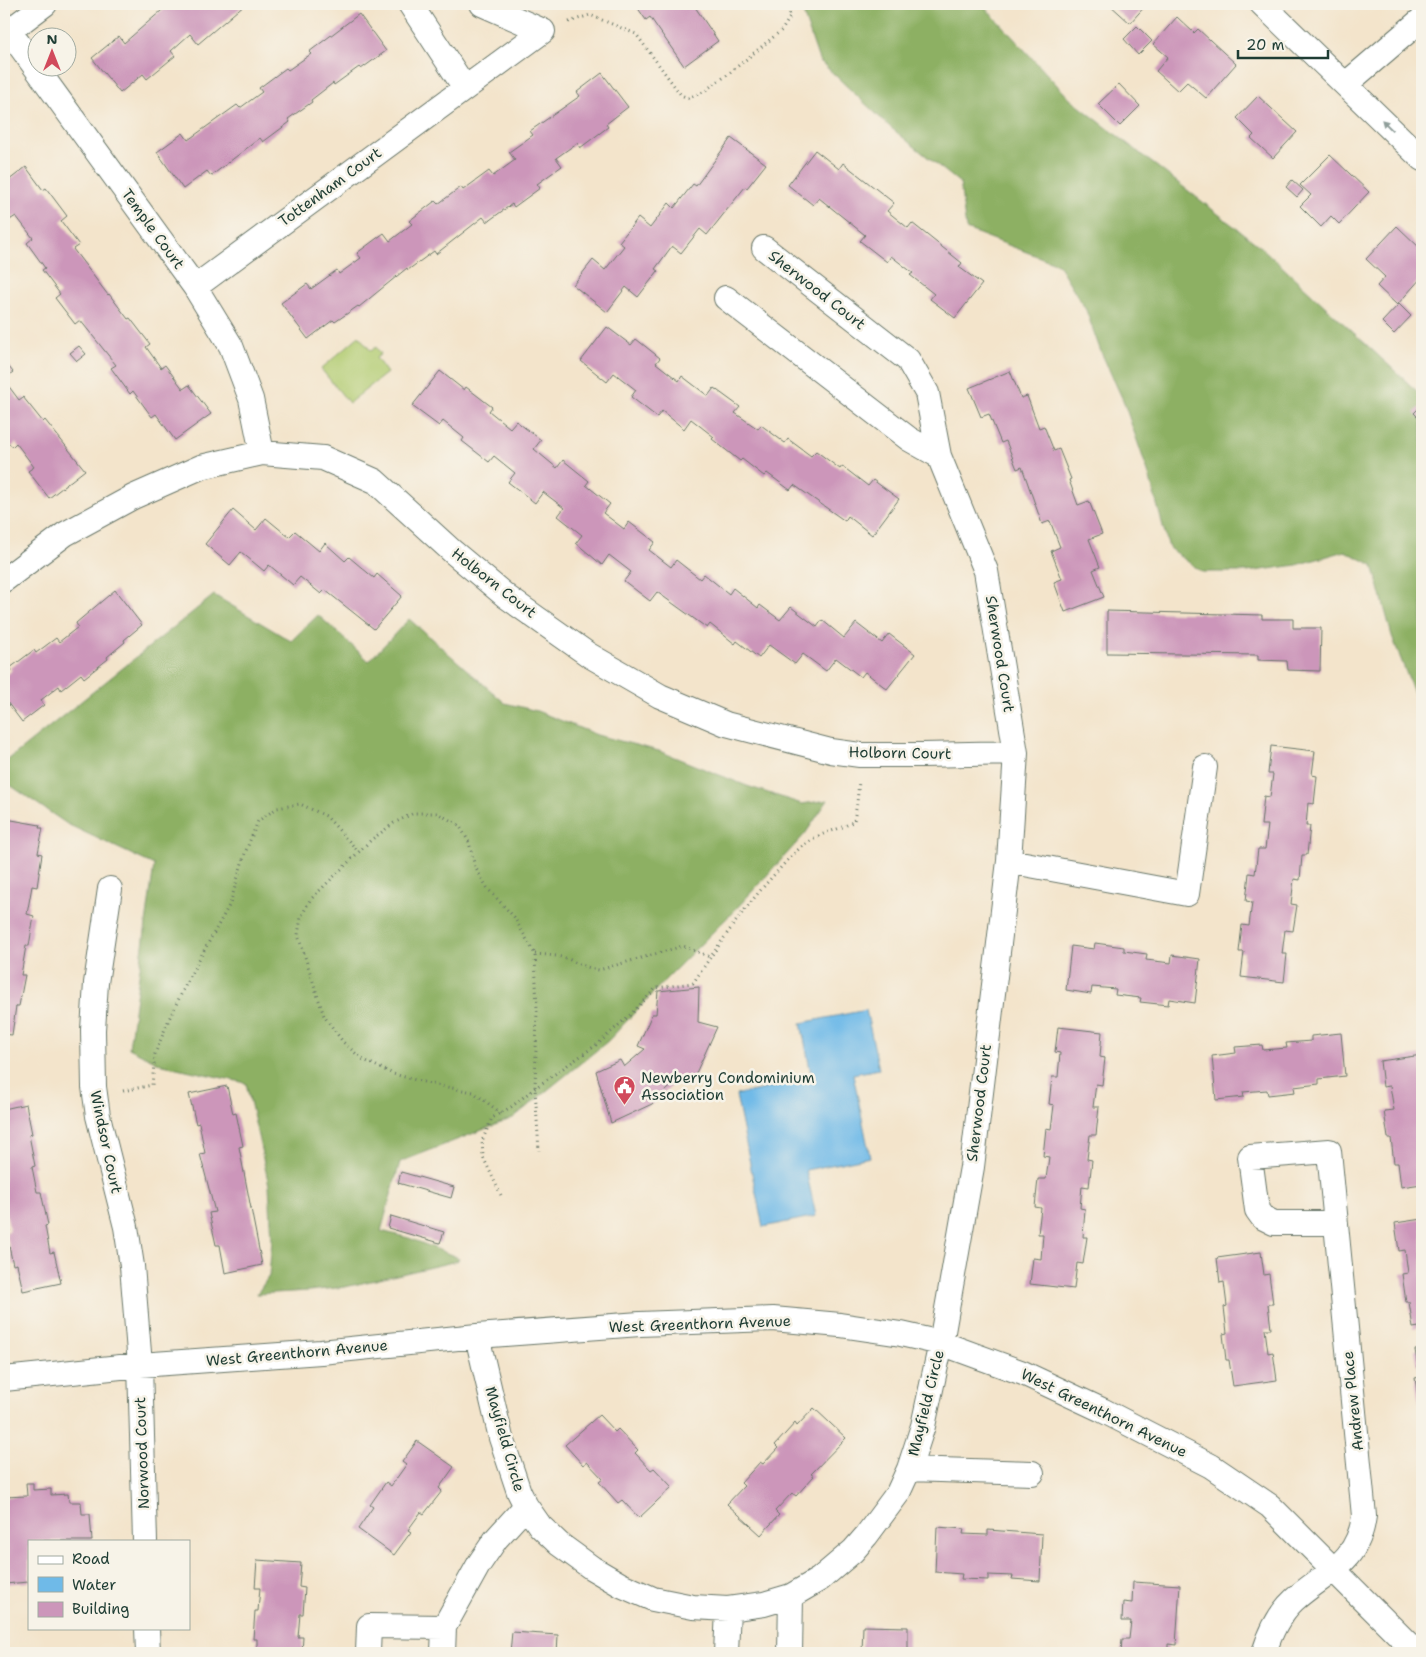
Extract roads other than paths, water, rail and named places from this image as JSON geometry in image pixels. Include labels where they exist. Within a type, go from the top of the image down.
[{"type":"street","points":[[6,28],[45,4]]},
{"type":"street","points":[[410,4],[465,88]]},
{"type":"street","name":"Tottenham Court","points":[[195,287],[543,31],[482,4]]},
{"type":"street","points":[[1262,4],[1422,159]]},
{"type":"street","points":[[1346,84],[1422,19]]},
{"type":"street","name":"Temple Court","points":[[6,28],[195,287],[231,346],[251,399],[262,453]]},
{"type":"street","name":"Sherwood Court","points":[[764,248],[908,360],[927,393],[939,456],[986,571],[1016,753],[1009,861],[972,1167],[941,1343]]},
{"type":"street","points":[[726,298],[909,439],[939,456]]},
{"type":"street","name":"Holborn Court","points":[[5,578],[65,534],[133,497],[201,466],[262,453],[323,458],[375,481],[453,552],[507,597],[589,655],[660,696],[726,724],[831,751],[860,755],[1016,753]]},
{"type":"street","points":[[1009,861],[1187,894],[1205,767]]},
{"type":"street","name":"Windsor Court","points":[[110,888],[96,983],[93,1030],[94,1087],[98,1116],[126,1227],[132,1266],[140,1365]]},
{"type":"street","name":"Andrew Place","points":[[1264,1653],[1268,1638],[1278,1619],[1294,1600],[1335,1570],[1354,1548],[1362,1528],[1364,1516],[1336,1224]]},
{"type":"street","name":"West Greenthorn Avenue","points":[[4,1379],[140,1365],[321,1352],[477,1336],[640,1324],[773,1319],[840,1325],[900,1334],[941,1343],[1023,1373],[1102,1410],[1211,1466],[1270,1506],[1417,1653]]},
{"type":"street","name":"Mayfield Circle","points":[[477,1336],[501,1438],[519,1492],[540,1526],[559,1544],[592,1568],[622,1585],[653,1599],[693,1607],[728,1609],[764,1604],[791,1596],[820,1579],[862,1541],[898,1493],[909,1470],[923,1426],[941,1343]]},
{"type":"street","name":"Norwood Court","points":[[140,1365],[145,1540]]},
{"type":"street","points":[[909,1470],[1032,1474]]},
{"type":"street","points":[[443,1653],[444,1627],[479,1564],[496,1539],[526,1506]]},
{"type":"street","points":[[790,1653],[791,1596]]},
{"type":"street","points":[[726,1653],[728,1609]]},
{"type":"street","points":[[368,1653],[369,1626],[444,1627]]},
{"type":"street","points":[[147,1630],[148,1653]]},
{"type":"water","points":[[866,1010],[879,1069],[853,1074],[870,1157],[806,1170],[816,1216],[763,1227],[736,1095],[812,1079],[801,1023]]},
{"type":"place","name":"Newberry Condominium Association","points":[[625,1106]]}]
